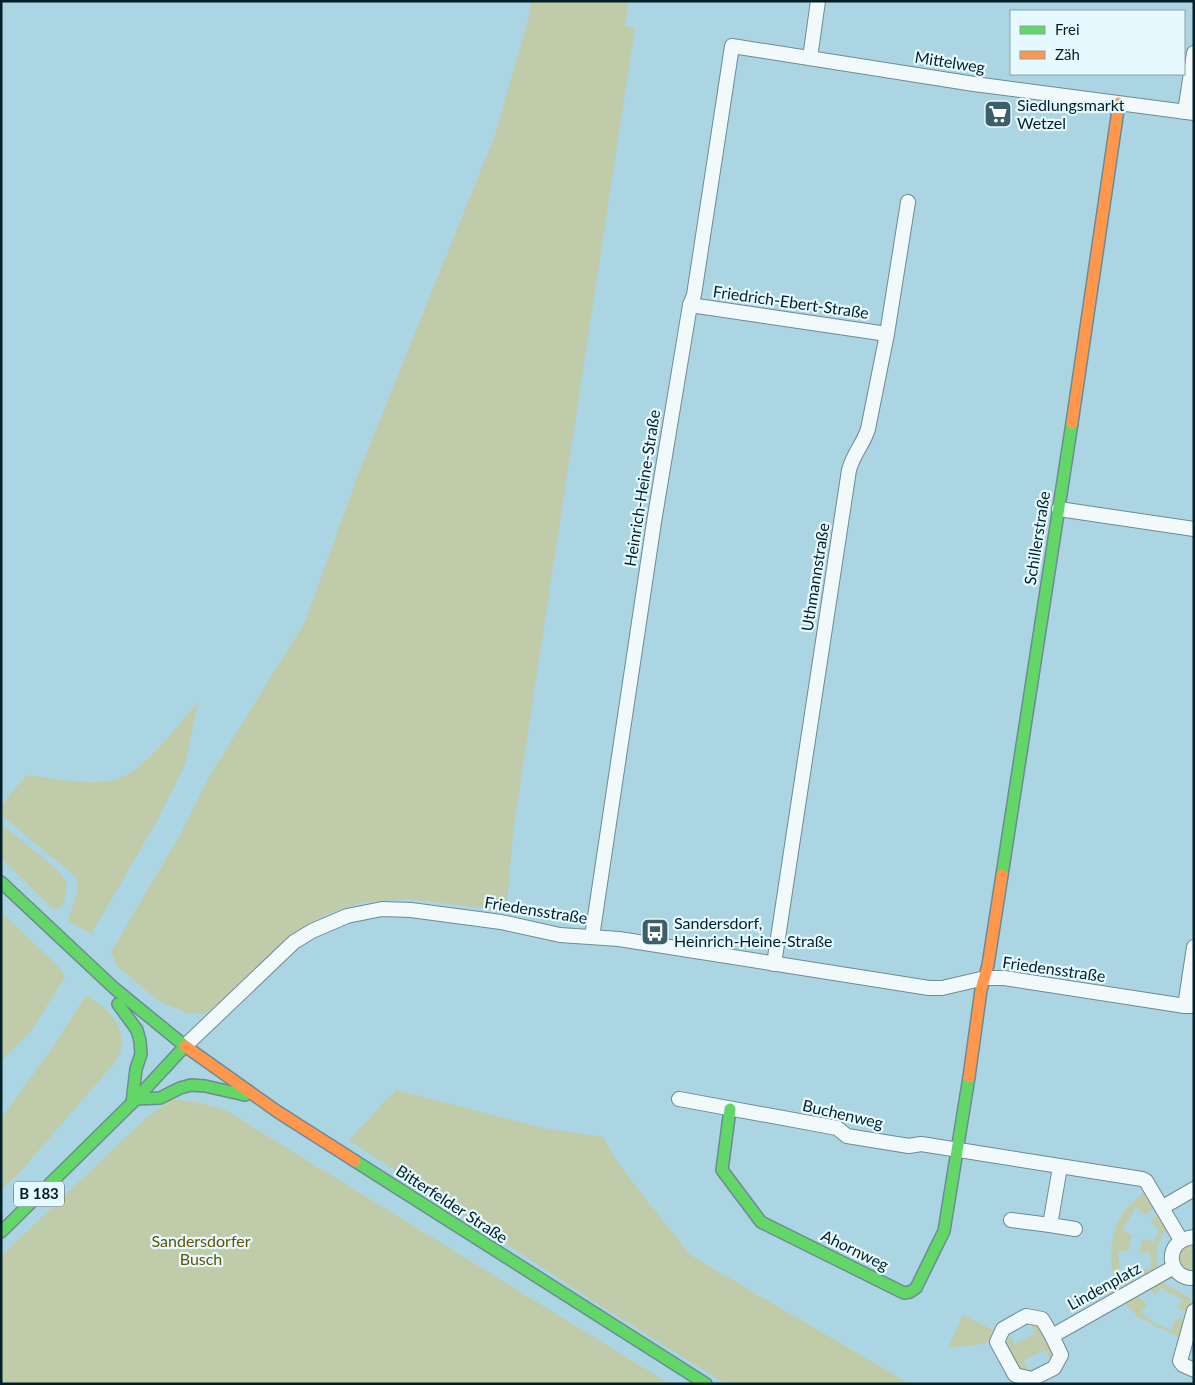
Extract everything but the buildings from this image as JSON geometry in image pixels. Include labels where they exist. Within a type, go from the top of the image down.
[{"type":"street","points":[[810,58],[818,1]]},
{"type":"street","name":"Mittelweg","points":[[732,46],[974,84],[1189,113]]},
{"type":"street","name":"Heinrich-Heine-Straße","points":[[592,937],[654,522],[690,305],[694,295],[732,46]]},
{"type":"street","points":[[1189,113],[1194,53]]},
{"type":"street","name":"Schillerstraße","points":[[958,1150],[981,990],[1059,509],[1119,103]]},
{"type":"street","name":"Uthmannstraße","points":[[774,964],[849,470],[853,457],[865,440],[886,334],[908,202]]},
{"type":"street","name":"Friedrich-Ebert-Straße","points":[[690,305],[886,334]]},
{"type":"street","points":[[1059,509],[1194,529]]},
{"type":"street","name":"Bitterfelder Straße","points":[[1,882],[73,950],[154,1022],[252,1096],[706,1384]]},
{"type":"street","name":"Friedensstraße","points":[[185,1046],[294,942],[321,927],[347,916],[382,909],[410,910],[502,922],[560,935],[619,939],[929,988],[942,988],[984,978],[1017,979],[1189,1006]]},
{"type":"street","points":[[1189,1006],[1194,946]]},
{"type":"street","points":[[118,991],[118,1006],[134,1024],[140,1041],[141,1054],[136,1069],[134,1101],[161,1098],[181,1087],[190,1085],[206,1086],[232,1094],[252,1096]]},
{"type":"street","name":"B 183","points":[[1,1232],[134,1101],[185,1046]]},
{"type":"street","name":"Buchenweg","points":[[679,1100],[837,1128],[848,1136],[909,1146],[921,1144],[1142,1179],[1146,1181],[1187,1238],[1175,1246],[1171,1256],[1174,1267]]},
{"type":"street","name":"Ahornweg","points":[[730,1109],[722,1170],[761,1222],[904,1293],[916,1288],[944,1231],[958,1150]]},
{"type":"street","points":[[1050,1226],[1060,1167]]},
{"type":"street","points":[[1163,1207],[1194,1189]]},
{"type":"street","points":[[1011,1220],[1075,1229]]},
{"type":"street","points":[[1174,1267],[1181,1275],[1194,1278]]},
{"type":"street","name":"Lindenplatz","points":[[1052,1336],[1174,1267]]},
{"type":"street","points":[[1194,1311],[1180,1361],[1183,1365],[1194,1370]]},
{"type":"street","points":[[1026,1316],[1042,1319],[1052,1336],[1061,1354],[1054,1368],[1032,1379],[1015,1375],[997,1342],[1003,1329],[1026,1316]]},
{"type":"green space","points":[[531,1],[629,1],[625,26],[635,28],[514,825],[506,911],[409,899],[364,902],[335,911],[308,924],[289,939],[217,1006],[203,1014],[189,1014],[159,1001],[118,967],[111,952],[181,833],[209,777],[305,622],[359,472],[495,135],[529,17]]},
{"type":"green space","points":[[198,702],[185,765],[157,821],[91,934],[68,921],[78,890],[76,877],[1,815],[1,806],[26,775],[86,782],[118,779],[140,766],[151,756]]},
{"type":"green space","points":[[1,824],[59,871],[67,883],[64,903],[59,909],[52,908],[1,858]]},
{"type":"green space","points":[[1,912],[58,966],[65,977],[31,1031],[1,1061]]},
{"type":"green space","points":[[86,995],[106,1009],[116,1022],[122,1038],[121,1051],[116,1061],[19,1173],[1,1190],[1,1118],[54,1046]]},
{"type":"green space","points":[[396,1090],[543,1128],[603,1137],[618,1163],[690,1255],[910,1384],[726,1384],[590,1299],[349,1140]]},
{"type":"green space","name":"Sandersdorfer Busch","points":[[172,1099],[202,1103],[227,1111],[670,1384],[1,1384],[1,1256],[145,1119]]},
{"type":"green space","points":[[1145,1191],[1155,1208],[1144,1215],[1136,1207],[1122,1230],[1132,1235],[1128,1251],[1118,1251],[1120,1275],[1130,1273],[1134,1283],[1111,1295],[1099,1294],[1115,1284],[1111,1257],[1113,1238],[1118,1221],[1125,1210]]},
{"type":"green space","points":[[1158,1214],[1167,1229],[1157,1248],[1158,1269],[1141,1278],[1138,1271],[1151,1268],[1150,1253],[1139,1252],[1143,1239],[1153,1242],[1160,1231],[1150,1221]]},
{"type":"green space","points":[[1187,1246],[1194,1246],[1194,1270],[1187,1269],[1180,1263],[1180,1253]]},
{"type":"green space","points":[[1161,1280],[1189,1297],[1191,1300],[1189,1308],[1184,1311],[1178,1309],[1182,1299],[1162,1288],[1155,1295],[1149,1288]]},
{"type":"green space","points":[[1135,1294],[1147,1304],[1141,1312],[1154,1323],[1171,1330],[1175,1321],[1180,1318],[1183,1319],[1184,1324],[1180,1338],[1138,1317],[1122,1301]]},
{"type":"green space","points":[[963,1315],[995,1331],[988,1343],[948,1348]]},
{"type":"green space","points":[[1038,1324],[1053,1353],[1049,1358],[1045,1350],[1024,1360],[1028,1369],[1020,1369],[1006,1342],[1011,1336],[1015,1344],[1035,1333],[1031,1325]]},
{"type":"traffic: fast","points":[[1002,875],[1072,423]]},
{"type":"traffic: fast","points":[[1,882],[114,988],[185,1046],[136,1099],[1,1232]]},
{"type":"traffic: fast","points":[[118,1004],[137,1030],[140,1041],[141,1054],[136,1069],[132,1103]]},
{"type":"traffic: fast","points":[[730,1109],[722,1170],[761,1222],[904,1293],[916,1288],[944,1231],[969,1077]]},
{"type":"traffic: fast","points":[[136,1099],[160,1098],[191,1085],[205,1086],[245,1095]]},
{"type":"traffic: fast","points":[[355,1161],[706,1384]]},
{"type":"traffic: slow","points":[[1072,423],[1119,103]]},
{"type":"traffic: slow","points":[[969,1077],[981,990],[988,965],[1002,875]]},
{"type":"traffic: slow","points":[[185,1046],[278,1112],[355,1161]]},
{"type":"place","name":"Siedlungsmarkt Wetzel","points":[[998,114]]},
{"type":"place","name":"Sandersdorf, Heinrich-Heine-Straße","points":[[655,932]]}]
